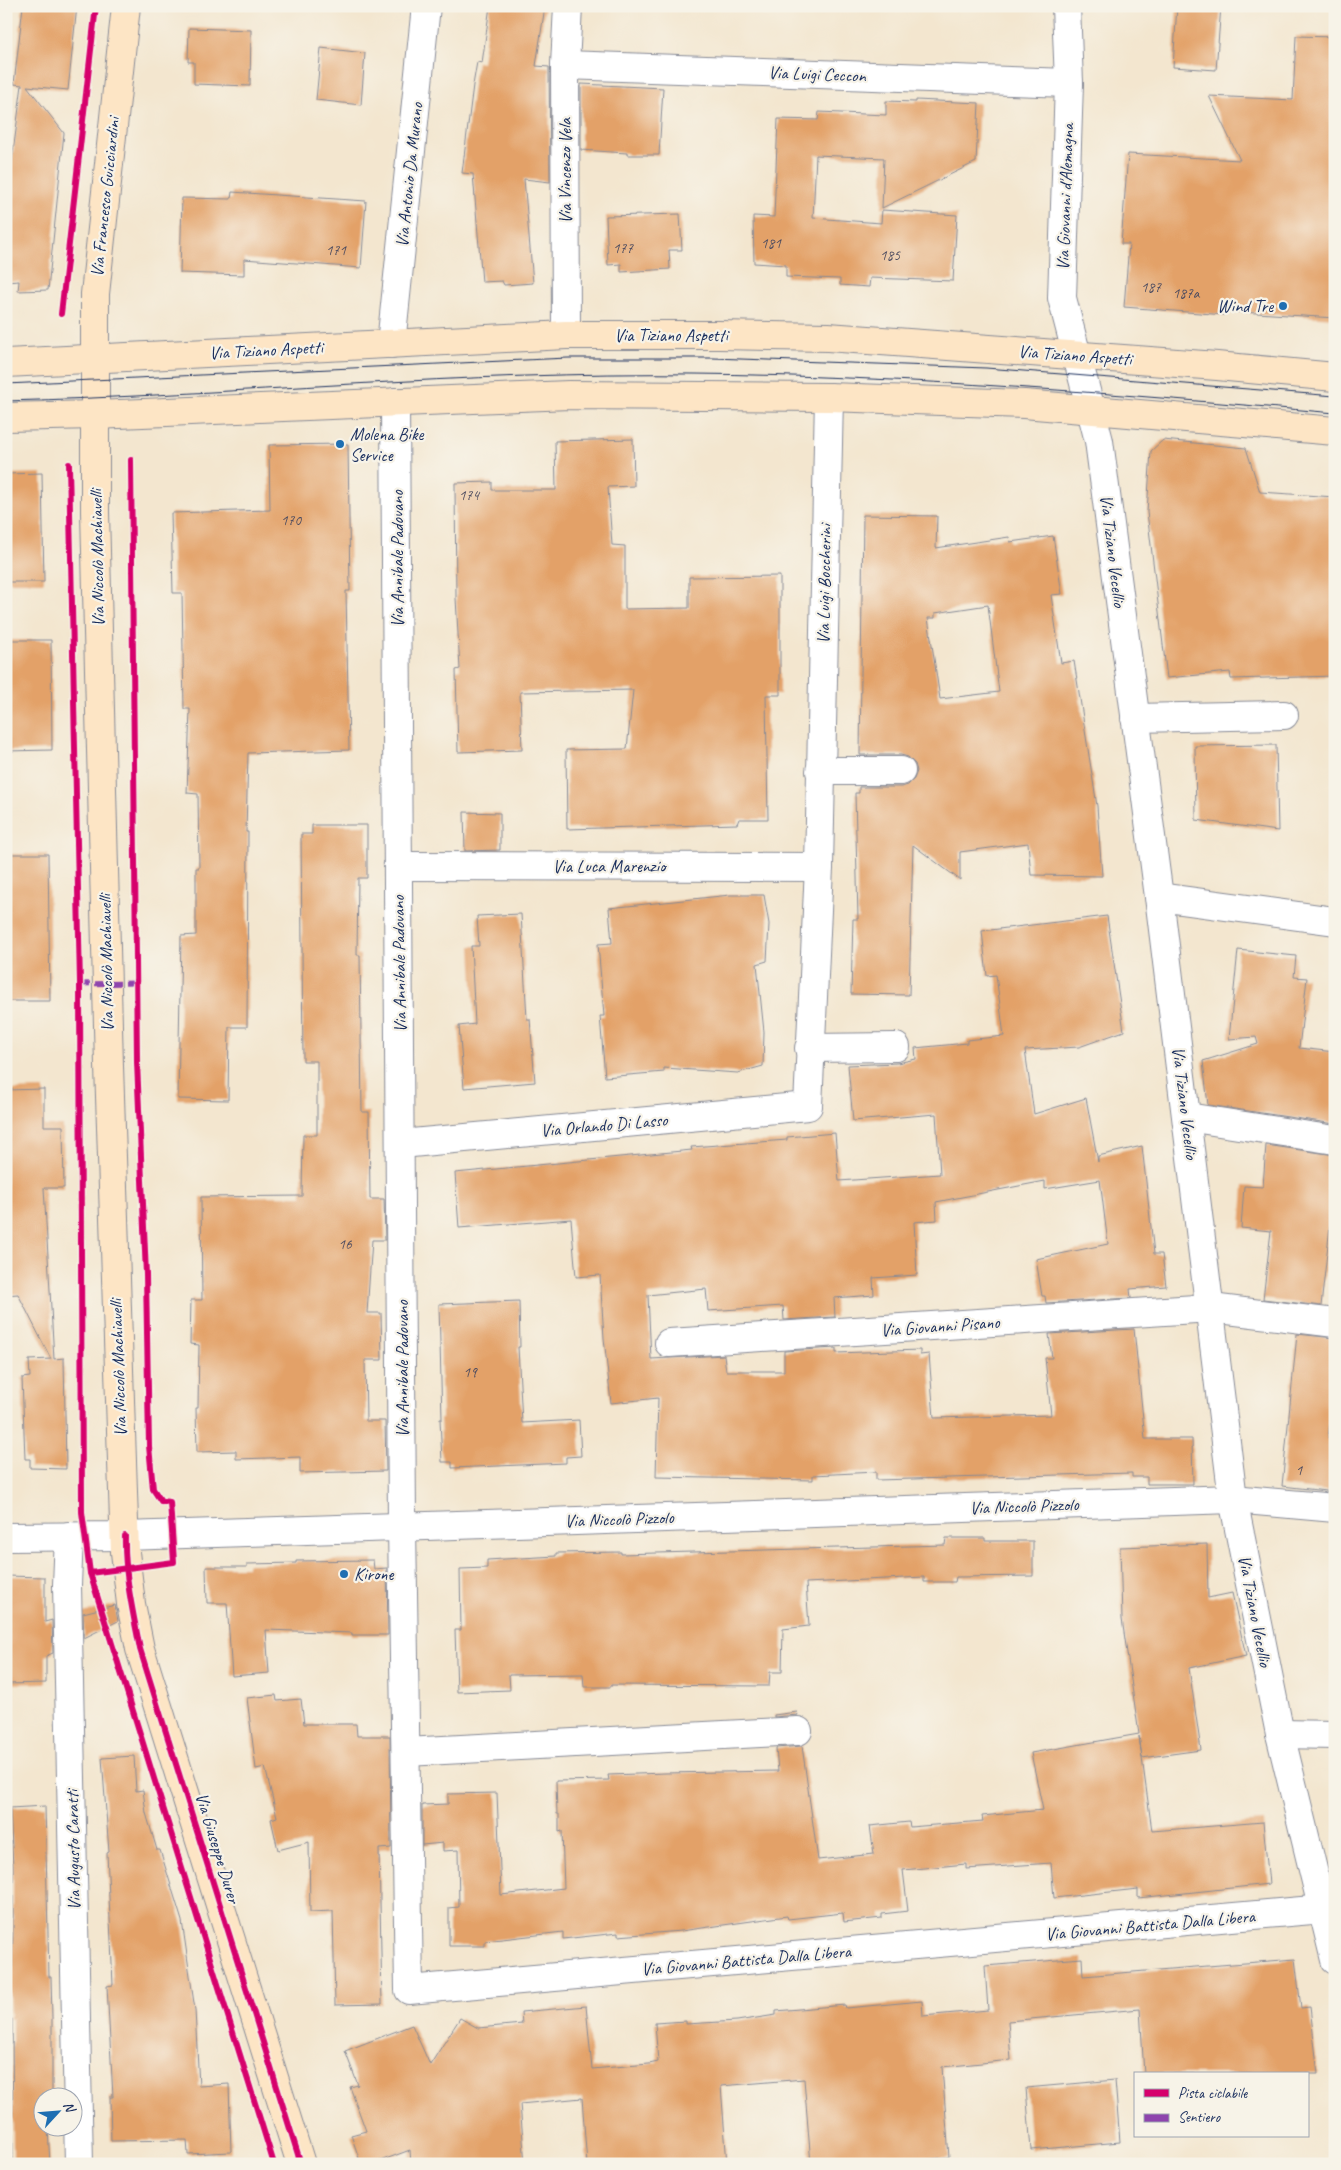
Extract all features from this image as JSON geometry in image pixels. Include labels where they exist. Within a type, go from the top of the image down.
[{"type":"street","name":"Via Francesco Guicciardini","points":[[95,402],[95,294],[126,6]]},
{"type":"street","name":"Via Antonio Da Murano","points":[[391,344],[426,6]]},
{"type":"street","name":"Via Vincenzo Vela","points":[[566,336],[565,65],[568,6]]},
{"type":"street","name":"Via Giovanni d'Alemagna","points":[[1066,6],[1069,83],[1062,298],[1088,398]]},
{"type":"street","name":"Via Luigi Ceccon","points":[[565,65],[1069,83]]},
{"type":"street","name":"Via Tiziano Aspetti","points":[[6,363],[566,336],[719,335],[828,337],[1335,377]]},
{"type":"street","points":[[6,417],[95,402],[395,402],[569,395],[829,397],[1024,404],[1088,398],[1335,431]]},
{"type":"street","name":"Via Luigi Boccherini","points":[[808,1106],[820,867],[820,771],[829,397]]},
{"type":"street","name":"Via Tiziano Vecellio","points":[[1088,398],[1099,441],[1159,897],[1211,1308],[1232,1499],[1280,1734],[1328,1909],[1335,1960]]},
{"type":"street","name":"Via Niccolò Machiavelli","points":[[95,402],[96,532],[108,1066],[125,1536]]},
{"type":"street","name":"Via Annibale Padovano","points":[[395,402],[402,1526]]},
{"type":"street","points":[[1135,718],[1284,715]]},
{"type":"street","points":[[820,771],[901,771]]},
{"type":"street","name":"Via Luca Marenzio","points":[[398,866],[820,867]]},
{"type":"street","points":[[1159,897],[1335,921]]},
{"type":"street","points":[[810,1048],[896,1047]]},
{"type":"street","name":"Via Orlando Di Lasso","points":[[401,1144],[808,1106]]},
{"type":"street","points":[[1187,1118],[1335,1140]]},
{"type":"street","points":[[1211,1308],[1335,1324]]},
{"type":"street","name":"Via Giovanni Pisano","points":[[669,1343],[1211,1308]]},
{"type":"street","name":"Via Niccolò Pizzolo","points":[[6,1537],[125,1536],[1232,1499],[1335,1508]]},
{"type":"street","name":"Via Giovanni Battista Dalla Libera","points":[[402,1526],[409,1990],[1328,1909]]},
{"type":"street","name":"Via Augusto Caratti","points":[[68,1536],[79,2164]]},
{"type":"street","name":"Via Giuseppe Durer","points":[[125,1536],[131,1604],[140,1648],[301,2164]]},
{"type":"street","points":[[406,1752],[798,1731]]},
{"type":"street","points":[[1280,1734],[1335,1735]]},
{"type":"building","points":[[23,6],[77,6],[68,90],[27,86],[64,133],[48,290],[18,291],[19,281],[6,282],[6,205],[22,85],[14,84]]},
{"type":"building","points":[[490,6],[545,6],[536,66],[549,67],[550,182],[524,179],[533,283],[504,285],[502,281],[482,282],[473,174],[462,173],[473,85],[477,62],[482,63]]},
{"type":"building","points":[[1177,6],[1221,6],[1216,70],[1173,67]]},
{"type":"building","points":[[189,28],[251,30],[250,86],[194,84],[194,62],[188,62]]},
{"type":"building","points":[[1296,36],[1335,37],[1335,318],[1225,311],[1225,315],[1124,307],[1129,244],[1121,244],[1128,154],[1240,160],[1209,96],[1293,100]]},
{"type":"building","points":[[321,48],[365,53],[361,105],[316,100]]},
{"type":"building","points":[[581,84],[663,88],[659,155],[627,155],[627,153],[581,150]]},
{"type":"building","points":[[916,100],[979,103],[976,162],[882,208],[884,158],[816,155],[813,218],[881,223],[882,210],[957,215],[953,281],[870,278],[869,287],[840,285],[840,279],[786,277],[786,265],[754,263],[753,216],[774,217],[778,119],[818,120],[819,112],[886,115],[886,101],[916,102]]},
{"type":"building","points":[[232,192],[366,201],[361,268],[244,259],[244,275],[180,273],[182,198],[231,199]]},
{"type":"building","points":[[680,214],[682,250],[669,250],[670,269],[621,272],[621,264],[608,265],[606,216]]},
{"type":"building","points":[[633,439],[634,486],[608,487],[612,545],[625,546],[625,609],[689,608],[689,577],[780,576],[780,695],[766,695],[768,819],[739,819],[737,824],[567,829],[566,750],[627,749],[633,690],[520,692],[522,750],[458,752],[456,670],[460,669],[456,598],[455,483],[492,482],[492,490],[556,490],[555,441]]},
{"type":"building","points":[[1163,440],[1246,448],[1260,492],[1335,497],[1335,676],[1231,679],[1230,672],[1167,678],[1147,512],[1151,451]]},
{"type":"building","points":[[348,444],[350,591],[346,591],[349,750],[248,753],[246,832],[248,832],[247,1027],[229,1027],[228,1100],[178,1099],[181,936],[196,935],[196,868],[199,868],[198,794],[187,793],[190,709],[184,709],[182,593],[173,593],[171,513],[270,510],[269,445]]},
{"type":"building","points":[[42,473],[44,582],[6,582],[6,474]]},
{"type":"building","points":[[863,515],[937,516],[936,548],[1009,537],[1010,542],[1053,536],[1062,594],[1051,595],[1061,663],[1074,661],[1097,806],[1102,876],[1031,875],[1028,843],[960,852],[960,880],[913,845],[909,995],[851,994],[853,919],[858,919],[855,793],[859,793],[859,787],[901,787],[908,785],[914,779],[917,771],[915,764],[908,757],[901,755],[860,755]],"holes":[[[988,605],[999,692],[940,699],[928,618],[935,618],[935,613]]]},
{"type":"building","points":[[6,640],[51,640],[52,750],[6,751]]},
{"type":"building","points":[[1276,745],[1278,831],[1196,820],[1195,746]]},
{"type":"building","points":[[464,812],[500,813],[500,850],[465,851]]},
{"type":"building","points":[[312,825],[367,825],[367,878],[358,878],[357,955],[360,955],[362,1112],[369,1112],[370,1199],[384,1199],[385,1240],[372,1240],[367,1313],[381,1313],[382,1360],[365,1360],[366,1421],[385,1421],[386,1471],[300,1473],[300,1457],[236,1459],[236,1451],[197,1452],[196,1408],[198,1408],[199,1345],[190,1344],[191,1300],[202,1300],[201,1197],[302,1196],[303,1135],[317,1135],[317,1061],[303,1061],[301,834],[312,834]]},
{"type":"building","points":[[6,854],[48,854],[50,1001],[6,1001]]},
{"type":"building","points":[[730,895],[764,895],[769,924],[767,961],[757,964],[764,1032],[763,1066],[738,1073],[664,1068],[664,1072],[605,1077],[600,1016],[604,1016],[598,944],[612,943],[609,908]]},
{"type":"building","points":[[521,914],[527,1019],[530,1019],[535,1082],[464,1088],[459,1026],[475,1024],[471,946],[479,946],[477,916]]},
{"type":"building","points":[[1107,916],[1124,1031],[1079,1047],[1025,1050],[1034,1114],[1086,1098],[1098,1162],[1098,1156],[1142,1146],[1154,1254],[1162,1254],[1166,1286],[1130,1289],[1131,1298],[1046,1303],[1045,1296],[1042,1296],[1036,1259],[1108,1244],[1100,1180],[1045,1189],[1045,1181],[936,1202],[937,1220],[914,1222],[917,1275],[873,1278],[874,1295],[834,1298],[835,1317],[784,1320],[783,1306],[708,1311],[706,1289],[648,1295],[651,1359],[724,1355],[726,1371],[784,1371],[784,1351],[836,1348],[836,1353],[920,1350],[920,1355],[929,1354],[934,1418],[1051,1415],[1045,1358],[1052,1358],[1049,1334],[1134,1329],[1145,1439],[1192,1439],[1193,1484],[1147,1484],[1147,1477],[1132,1477],[1132,1473],[876,1480],[876,1472],[813,1475],[813,1480],[656,1477],[658,1398],[611,1403],[600,1275],[576,1277],[571,1219],[459,1228],[455,1173],[692,1150],[691,1147],[787,1140],[787,1137],[835,1133],[839,1181],[940,1174],[936,1114],[853,1121],[848,1065],[897,1063],[916,1059],[915,1048],[967,1043],[967,1040],[1004,1036],[996,975],[987,976],[982,931]]},
{"type":"building","points":[[1238,950],[1296,956],[1294,977],[1307,978],[1299,1048],[1335,1052],[1335,1124],[1208,1105],[1203,1061],[1258,1044],[1256,1037],[1229,1039]]},
{"type":"building","points":[[44,1089],[44,1126],[63,1126],[64,1188],[44,1188],[54,1359],[64,1358],[66,1469],[30,1468],[30,1459],[25,1459],[22,1378],[30,1377],[29,1360],[51,1359],[18,1294],[6,1295],[6,1090]]},
{"type":"building","points":[[1266,1145],[1335,1155],[1335,1226],[1330,1226],[1321,1306],[1263,1299],[1271,1231],[1241,1228],[1244,1186],[1263,1187]]},
{"type":"building","points":[[519,1301],[520,1347],[518,1347],[522,1423],[579,1420],[581,1456],[566,1457],[566,1463],[452,1468],[452,1462],[442,1462],[439,1304]]},
{"type":"building","points":[[1297,1334],[1335,1338],[1335,1382],[1328,1438],[1335,1439],[1335,1492],[1282,1486]]},
{"type":"building","points":[[946,1538],[985,1538],[985,1541],[1033,1541],[1033,1576],[956,1577],[955,1582],[924,1582],[924,1577],[806,1583],[809,1626],[783,1629],[782,1672],[770,1672],[769,1686],[611,1685],[611,1687],[584,1687],[583,1674],[509,1675],[510,1690],[457,1692],[455,1630],[461,1630],[460,1569],[487,1568],[487,1560],[556,1556],[556,1553],[621,1552],[621,1554],[945,1545]]},
{"type":"building","points":[[1207,1544],[1208,1598],[1232,1593],[1246,1656],[1189,1668],[1201,1750],[1142,1758],[1152,1831],[1263,1822],[1269,1884],[1138,1898],[1138,1889],[1054,1898],[1051,1863],[966,1869],[966,1864],[903,1870],[908,1911],[882,1914],[882,1918],[844,1922],[843,1913],[788,1919],[787,1916],[681,1931],[618,1936],[618,1933],[563,1939],[563,1932],[485,1941],[485,1946],[449,1946],[449,1908],[459,1907],[458,1850],[443,1851],[443,1843],[422,1845],[422,1805],[448,1804],[448,1794],[497,1793],[501,1895],[564,1888],[562,1831],[559,1832],[556,1781],[609,1780],[608,1775],[778,1771],[776,1748],[802,1746],[818,1860],[874,1854],[870,1826],[909,1822],[910,1827],[983,1821],[982,1816],[1043,1810],[1031,1753],[1139,1734],[1122,1619],[1120,1547]]},
{"type":"building","points":[[373,1560],[374,1569],[387,1568],[388,1635],[266,1630],[269,1673],[232,1676],[227,1603],[207,1603],[206,1567],[247,1567],[247,1564],[296,1563],[296,1561]]},
{"type":"building","points":[[6,1576],[45,1577],[45,1622],[52,1620],[53,1653],[46,1656],[46,1683],[6,1684]]},
{"type":"building","points":[[115,1605],[118,1621],[84,1638],[83,1613]]},
{"type":"building","points":[[276,1695],[277,1701],[301,1699],[304,1724],[356,1724],[357,1736],[390,1736],[391,1848],[379,1849],[382,2004],[335,2005],[333,1911],[310,1912],[309,1842],[278,1850],[271,1819],[277,1817],[265,1767],[256,1769],[247,1698]]},
{"type":"building","points":[[797,1712],[798,1715],[774,1717],[774,1715]]},
{"type":"building","points":[[134,1756],[136,1791],[143,1790],[146,1813],[157,1850],[160,1850],[182,1921],[195,2010],[199,2086],[229,2084],[231,2152],[188,2154],[187,2140],[111,2141],[110,2097],[113,2097],[107,1986],[113,1985],[107,1853],[109,1852],[102,1758]]},
{"type":"building","points":[[45,1806],[49,1977],[51,1977],[52,2088],[32,2088],[32,2138],[49,2138],[50,2164],[13,2164],[12,2019],[10,2019],[8,1968],[12,1968],[13,1928],[13,1867],[10,1808]]},
{"type":"building","points":[[1082,1958],[1083,1976],[1295,1959],[1301,2008],[1310,2007],[1318,2074],[1308,2074],[1308,2072],[1144,2072],[1140,2009],[1008,2021],[1011,2060],[942,2067],[949,2157],[891,2164],[811,2164],[804,2079],[721,2086],[727,2164],[587,2164],[582,2098],[520,2104],[525,2164],[411,2164],[410,2150],[372,2164],[361,2164],[351,2135],[366,2131],[350,2087],[358,2085],[345,2051],[412,2025],[430,2065],[460,2018],[478,2028],[522,2024],[521,2012],[586,2006],[592,2069],[649,2064],[658,2062],[655,2023],[686,2021],[686,2024],[737,2021],[776,2015],[776,2011],[845,2005],[846,2008],[922,2001],[923,2016],[988,2010],[985,1966]]},
{"type":"building","points":[[1115,2080],[1120,2142],[1031,2150],[1026,2088]]},
{"type":"tram line","points":[[6,384],[568,358],[713,358],[986,368],[1335,396]]},
{"type":"tram line","points":[[6,401],[522,376],[694,374],[774,375],[935,382],[1175,399],[1335,413]]},
{"type":"marked path","points":[[80,984],[138,983]]},
{"type":"cycle path","points":[[61,314],[96,6]]},
{"type":"cycle path","points":[[90,1573],[174,1562],[170,1502],[161,1501],[153,1489],[149,1446],[146,1275],[137,1062],[131,460]]},
{"type":"cycle path","points":[[69,464],[80,984],[82,1512],[90,1573],[274,2164]]},
{"type":"cycle path","points":[[125,1536],[127,1579],[140,1649],[301,2164]]},
{"type":"place","name":"Wind Tre","points":[[1283,306]]},
{"type":"place","name":"Molena Bike Service","points":[[340,444]]},
{"type":"place","name":"Kirone","points":[[344,1574]]}]
